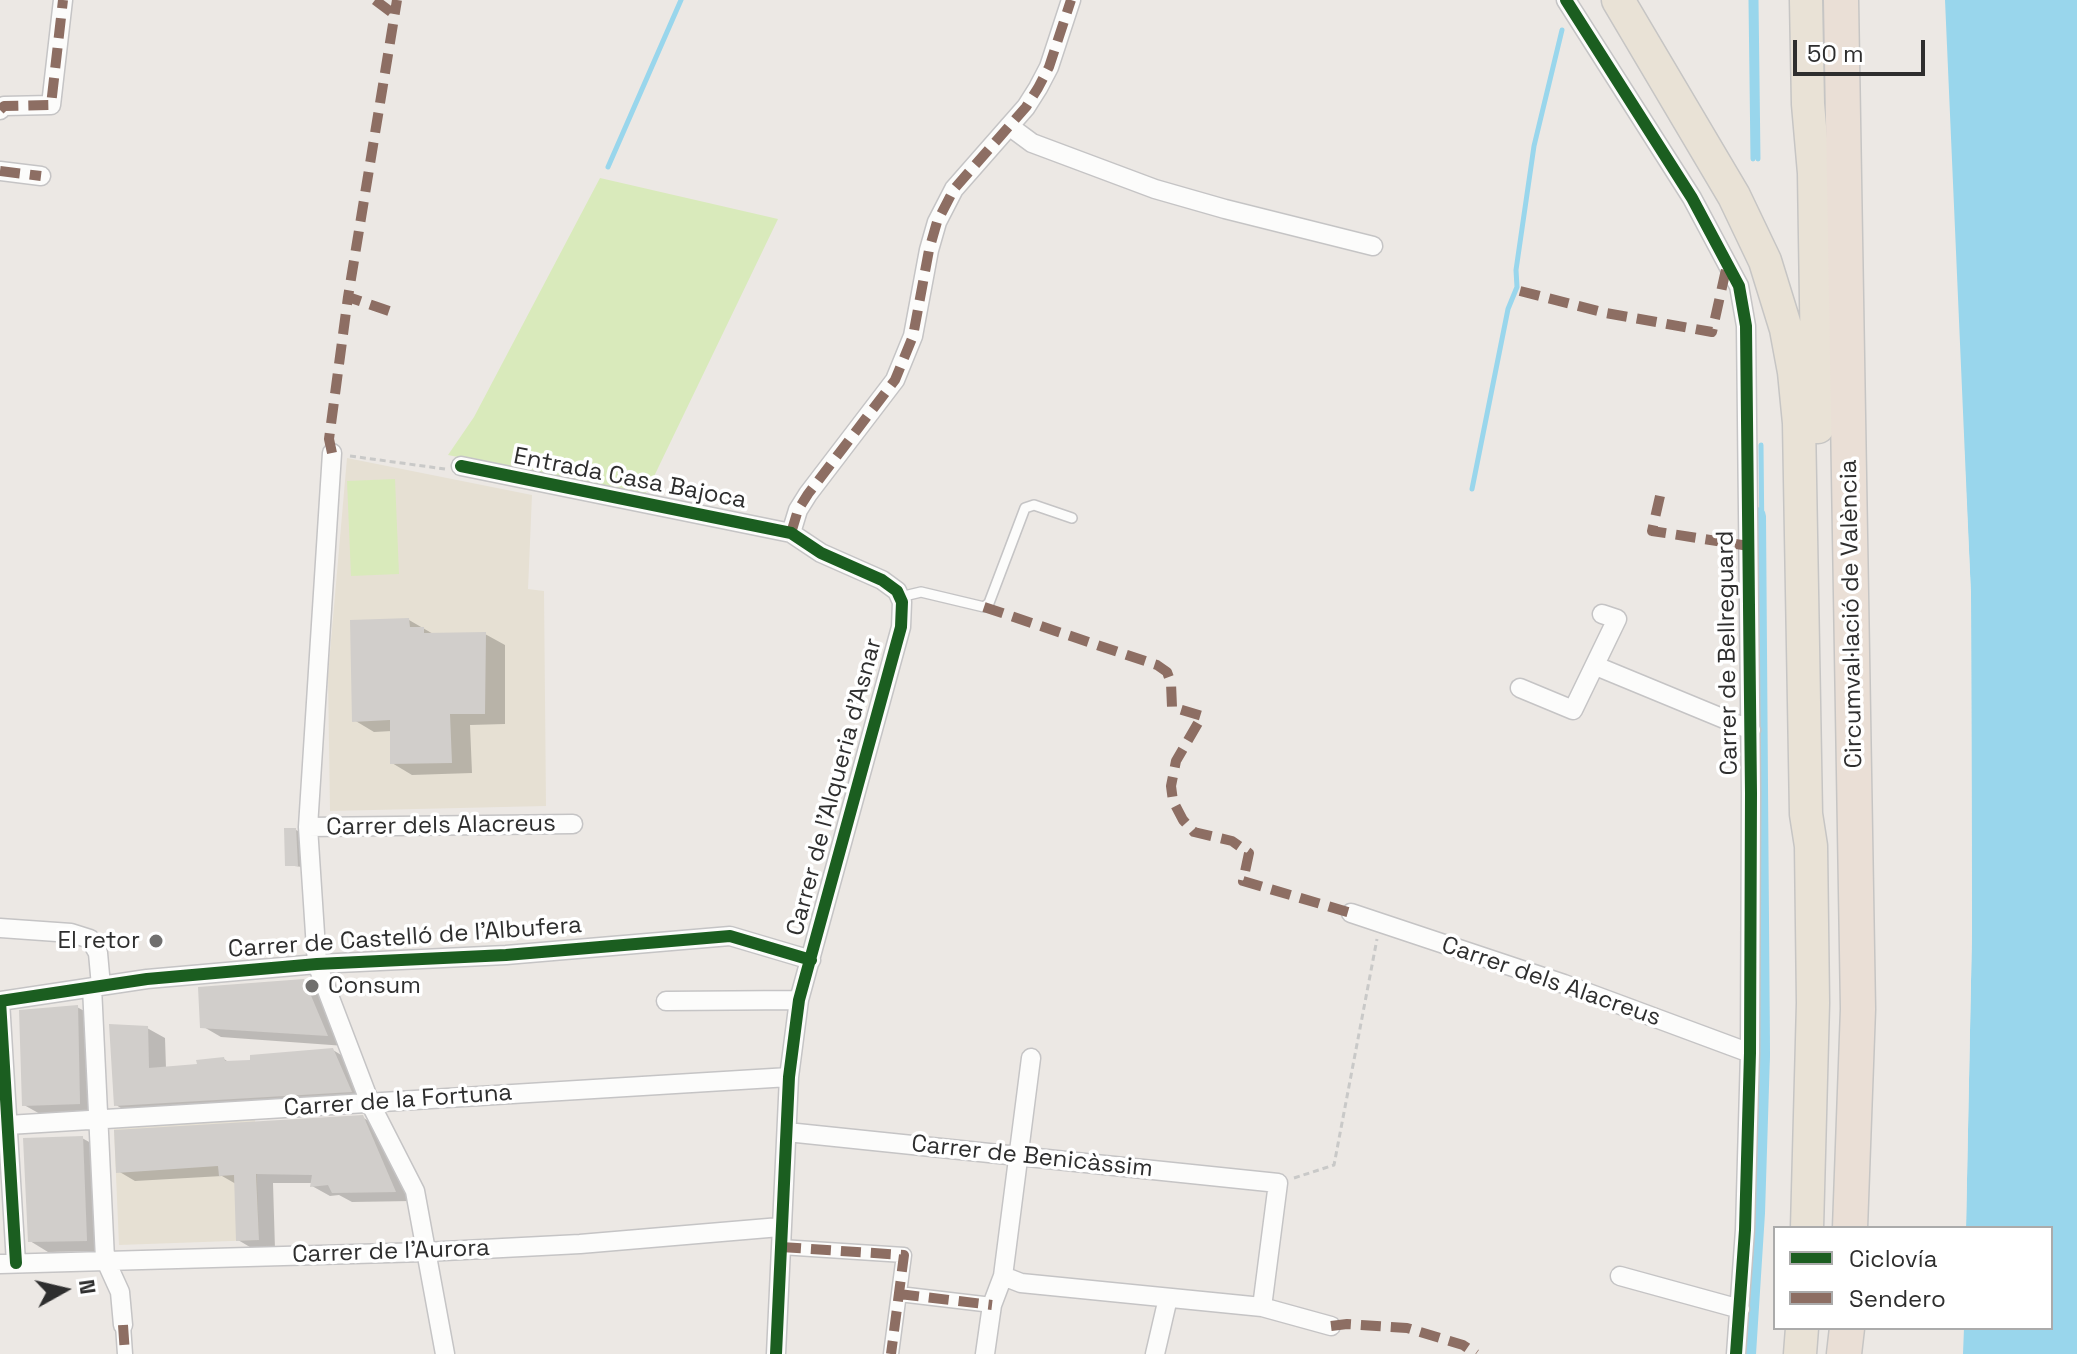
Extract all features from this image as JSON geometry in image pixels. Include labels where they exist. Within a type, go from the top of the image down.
[{"type":"highway","points":[[1618,0],[1734,196],[1765,261],[1786,329],[1799,423],[1806,814],[1811,846],[1813,1003],[1807,1226]]},
{"type":"highway","name":"Circumval·lació de València","points":[[1806,0],[1808,104],[1814,173],[1818,421],[1815,814],[1811,846]]},
{"type":"highway","name":"Circumval·lació de València","points":[[1841,0],[1858,1009],[1850,1226]]},
{"type":"highway","points":[[1800,1354],[1802,1330]]},
{"type":"highway","points":[[1844,1354],[1847,1330]]},
{"type":"street","points":[[0,110],[4,106],[51,105],[63,0]]},
{"type":"street","points":[[900,597],[882,580],[821,553],[791,533],[798,510],[808,494],[895,380],[913,336],[937,222],[954,189],[1026,107],[1049,67],[1071,0]]},
{"type":"street","name":"Carrer de Bellreguard","points":[[1568,3],[1684,185],[1739,286],[1746,326],[1751,730],[1750,1053],[1736,1354]]},
{"type":"street","points":[[1009,126],[1032,143],[1155,189],[1373,246]]},
{"type":"street","points":[[0,171],[41,176]]},
{"type":"street","points":[[332,453],[308,827],[317,964],[370,1103],[415,1191],[445,1354]]},
{"type":"street","name":"Entrada Casa Bajoca","points":[[461,466],[791,533]]},
{"type":"street","name":"Carrer de l'Alqueria d'Asnar","points":[[776,1354],[789,1077],[799,1000],[901,627],[904,613],[900,597]]},
{"type":"street","points":[[1520,688],[1573,710],[1617,619],[1602,614]]},
{"type":"street","points":[[1596,666],[1751,730]]},
{"type":"street","name":"Carrer dels Alacreus","points":[[308,827],[573,824]]},
{"type":"street","name":"Carrer dels Alacreus","points":[[1351,913],[1564,984],[1750,1053]]},
{"type":"street","points":[[0,928],[71,933],[90,939],[98,953],[98,1121],[105,1259],[120,1292],[125,1354]]},
{"type":"street","name":"Carrer de Castelló de l'Albufera","points":[[0,1001],[97,986],[317,964],[506,955],[730,936],[811,960]]},
{"type":"street","points":[[666,1001],[799,1000]]},
{"type":"street","points":[[0,1001],[8,1125],[5,1159],[8,1263]]},
{"type":"street","points":[[985,1354],[992,1305],[1003,1276],[1031,1058]]},
{"type":"street","name":"Carrer de la Fortuna","points":[[8,1125],[789,1077]]},
{"type":"street","name":"Carrer de Benicàssim","points":[[787,1132],[1278,1183]]},
{"type":"street","points":[[1262,1307],[1278,1183]]},
{"type":"street","name":"Carrer de l'Aurora","points":[[8,1263],[425,1252],[580,1244],[780,1227]]},
{"type":"street","points":[[781,1247],[904,1255],[891,1354]]},
{"type":"street","points":[[1003,1276],[1021,1283],[1262,1307],[1331,1326]]},
{"type":"street","points":[[1620,1276],[1740,1309]]},
{"type":"street","points":[[899,1294],[992,1305]]},
{"type":"street","points":[[1155,1354],[1168,1298]]},
{"type":"lane","points":[[900,597],[921,592],[984,607],[989,603],[1025,508],[1034,505],[1072,518]]},
{"type":"path","points":[[332,453],[442,470],[461,466]]},
{"type":"path","points":[[1278,1183],[1334,1165],[1380,923]]},
{"type":"shaded area","points":[[347,458],[532,495],[528,589],[544,591],[546,806],[330,811],[328,675]]},
{"type":"shaded area","points":[[255,1119],[259,1240],[119,1245],[114,1129]]},
{"type":"green space","points":[[600,178],[778,219],[645,495],[448,455],[474,417]]},
{"type":"green space","points":[[395,479],[399,574],[351,576],[347,481]]},
{"type":"water","points":[[1945,0],[2077,0],[2077,1354],[1963,1354],[1964,1330],[2053,1330],[2053,1226],[1966,1226],[1972,931],[1971,595]]},
{"type":"pier","points":[[1944,117],[1948,117],[1971,595],[1972,931],[1966,1226],[1962,1226],[1968,931],[1967,595]]},
{"type":"building","points":[[409,618],[410,627],[424,627],[424,633],[486,632],[485,714],[450,714],[452,763],[390,764],[390,720],[352,722],[350,620]]},
{"type":"building","points":[[284,828],[296,828],[298,866],[285,866]]},
{"type":"building","points":[[304,979],[328,1036],[200,1028],[198,987]]},
{"type":"building","points":[[78,1005],[80,1104],[22,1106],[19,1010]]},
{"type":"building","points":[[109,1024],[148,1026],[149,1068],[197,1064],[196,1060],[224,1057],[225,1061],[250,1060],[250,1055],[333,1048],[352,1092],[114,1106]]},
{"type":"building","points":[[363,1115],[396,1192],[332,1193],[328,1185],[310,1187],[312,1175],[256,1174],[259,1240],[236,1241],[234,1175],[219,1176],[218,1166],[116,1173],[114,1130]]},
{"type":"building","points":[[83,1136],[87,1241],[28,1242],[23,1138]]},
{"type":"waterway","points":[[608,167],[681,0]]},
{"type":"waterway","points":[[1751,0],[1753,159]]},
{"type":"waterway","points":[[1756,0],[1758,159]]},
{"type":"waterway","points":[[1472,489],[1508,309],[1517,287],[1516,270],[1534,146],[1562,30]]},
{"type":"waterway","points":[[1752,1354],[1767,1055],[1761,445]]},
{"type":"waterway","points":[[1747,1354],[1761,1055],[1757,516]]},
{"type":"marked path","points":[[0,110],[4,106],[51,105],[63,0]]},
{"type":"marked path","points":[[375,0],[395,15]]},
{"type":"marked path","points":[[389,311],[348,297],[397,0]]},
{"type":"marked path","points":[[791,533],[798,510],[808,494],[895,380],[913,336],[937,222],[954,189],[1026,107],[1038,88],[1049,67],[1071,0]]},
{"type":"marked path","points":[[0,171],[41,176]]},
{"type":"marked path","points":[[1520,291],[1606,313],[1712,332],[1727,265]]},
{"type":"marked path","points":[[332,453],[329,439],[348,297]]},
{"type":"marked path","points":[[1660,496],[1652,531],[1749,546]]},
{"type":"marked path","points":[[984,607],[1157,665],[1167,672],[1171,683],[1172,707],[1202,716],[1176,761],[1171,786],[1173,801],[1183,820],[1194,832],[1232,841],[1249,853],[1243,881],[1351,913]]},
{"type":"marked path","points":[[781,1247],[904,1255],[891,1354]]},
{"type":"marked path","points":[[899,1294],[992,1305]]},
{"type":"marked path","points":[[1331,1326],[1347,1324],[1407,1328],[1463,1345],[1476,1354]]},
{"type":"marked path","points":[[123,1325],[125,1354]]},
{"type":"cycle path","points":[[1566,0],[1692,198],[1739,286],[1746,326],[1751,793],[1750,1053],[1745,1230],[1736,1354]]},
{"type":"cycle path","points":[[461,466],[791,533],[821,553],[882,580],[897,591],[902,602],[901,627],[799,1000],[789,1077],[776,1354]]},
{"type":"cycle path","points":[[16,1263],[0,1001],[147,979],[317,964],[506,955],[730,936],[811,960]]},
{"type":"place","name":"El retor","points":[[156,941]]},
{"type":"place","name":"Consum","points":[[312,986]]}]
